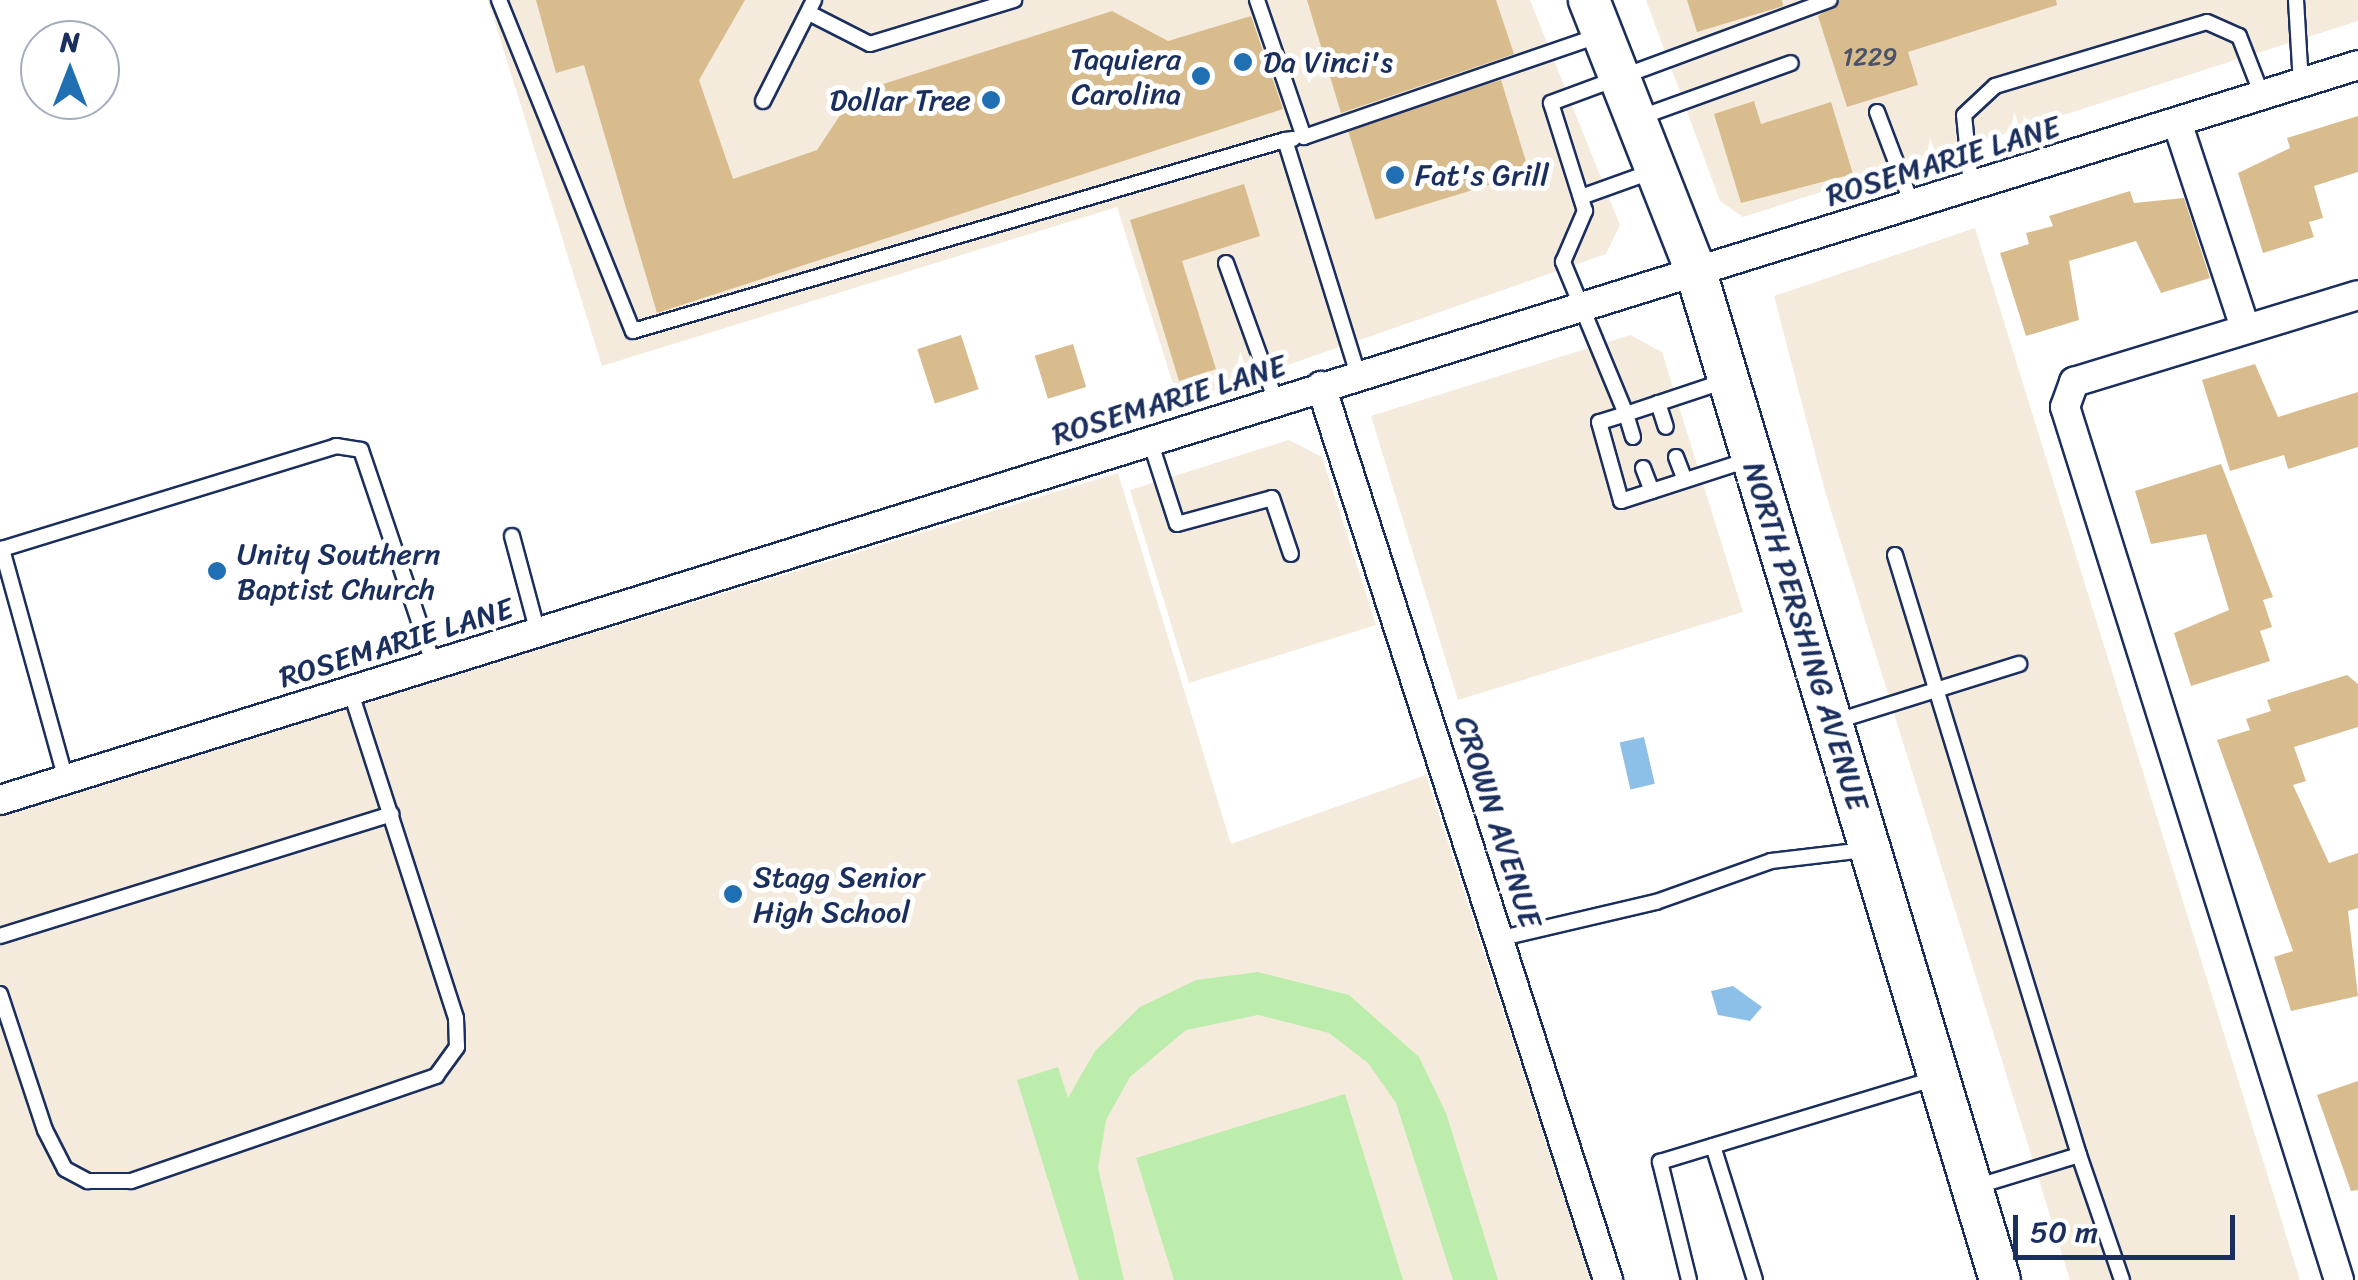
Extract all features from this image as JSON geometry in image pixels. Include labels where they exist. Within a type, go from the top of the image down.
[{"type":"main road","name":"NORTH PERSHING AVENUE","points":[[1595,18],[1696,272],[2000,1280]]},
{"type":"street","name":"ROSEMARIE LANE","points":[[0,800],[2358,65]]},
{"type":"street","points":[[2176,122],[2245,328]]},
{"type":"street","points":[[2338,1280],[2065,406],[2074,382],[2358,295]]},
{"type":"street","name":"CROWN AVENUE","points":[[1321,386],[1502,938],[1608,1280]]},
{"type":"lane","points":[[500,0],[633,331],[1304,137],[1595,18]]},
{"type":"lane","points":[[763,101],[813,7],[870,44],[1014,0]]},
{"type":"lane","points":[[1257,0],[1304,137]]},
{"type":"lane","points":[[1633,437],[1586,306],[1564,262],[1582,223],[1582,197],[1551,103],[1618,75],[1830,0]]},
{"type":"lane","points":[[2296,0],[2301,83]]},
{"type":"lane","points":[[1972,186],[1962,138],[1970,103],[2032,75],[2220,22],[2239,36],[2262,95]]},
{"type":"lane","points":[[1636,119],[1790,63]]},
{"type":"lane","points":[[1877,112],[1912,204]]},
{"type":"lane","points":[[1285,140],[1358,375]]},
{"type":"lane","points":[[1582,197],[1656,171]]},
{"type":"lane","points":[[1226,263],[1276,401]]},
{"type":"lane","points":[[1728,380],[1599,422],[1621,501],[1752,459]]},
{"type":"lane","points":[[1658,403],[1666,427]]},
{"type":"lane","points":[[1150,440],[1177,524],[1272,498],[1291,554]]},
{"type":"lane","points":[[66,780],[1,545],[336,446],[361,450],[434,666]]},
{"type":"lane","points":[[1676,457],[1685,480]]},
{"type":"lane","points":[[1644,468],[1652,491]]},
{"type":"lane","points":[[512,536],[538,633]]},
{"type":"lane","points":[[1895,555],[1934,696],[2122,1280]]},
{"type":"lane","points":[[1832,722],[1934,696],[2019,664]]},
{"type":"lane","points":[[0,994],[64,1169],[88,1181],[131,1181],[436,1076],[457,1047],[391,814],[351,692]]},
{"type":"lane","points":[[0,936],[391,814]]},
{"type":"lane","points":[[1502,938],[1656,902],[1771,860],[1870,850]]},
{"type":"lane","points":[[1688,1280],[1660,1162],[1939,1077]]},
{"type":"lane","points":[[1713,1146],[1755,1280]]},
{"type":"lane","points":[[1972,1188],[2079,1155]]},
{"type":"shaded area","points":[[488,0],[1530,0],[1620,225],[1606,254],[1179,403],[1117,207],[602,366]]},
{"type":"shaded area","points":[[1646,0],[2358,0],[2358,21],[1743,217],[1720,201]]},
{"type":"shaded area","points":[[1975,228],[2300,1280],[2070,1280],[1824,488],[1774,296]]},
{"type":"shaded area","points":[[1630,335],[1662,352],[1743,612],[1458,700],[1371,416]]},
{"type":"shaded area","points":[[1289,440],[1322,457],[1376,625],[1189,683],[1130,490]]},
{"type":"shaded area","name":"Stagg Senior High School","points":[[1118,473],[1231,844],[1426,775],[1591,1280],[0,1280],[0,814]]},
{"type":"green space","points":[[1258,972],[1349,995],[1419,1057],[1446,1113],[1498,1280],[1453,1280],[1396,1103],[1368,1063],[1329,1033],[1258,1015],[1186,1030],[1130,1077],[1106,1120],[1098,1168],[1124,1280],[1079,1280],[1017,1080],[1058,1067],[1068,1098],[1095,1051],[1140,1007],[1196,980]]},
{"type":"green space","points":[[1345,1094],[1403,1280],[1174,1280],[1136,1158]]},
{"type":"water","points":[[1644,737],[1655,784],[1630,789],[1620,743]]},
{"type":"water","points":[[1733,986],[1762,1007],[1750,1021],[1718,1015],[1711,991]]},
{"type":"building","points":[[536,0],[745,0],[699,80],[733,179],[817,150],[855,93],[1112,11],[1168,41],[1251,16],[1283,109],[657,313],[584,65],[556,73]]},
{"type":"building","points":[[1307,0],[1496,0],[1514,54],[1341,113]]},
{"type":"building","points":[[1687,0],[1782,0],[1783,6],[1697,32]]},
{"type":"building","points":[[1840,0],[2056,0],[2057,5],[1908,52],[1918,85],[1847,107],[1818,16]]},
{"type":"building","points":[[1501,80],[1529,173],[1375,220],[1347,127]]},
{"type":"building","points":[[1754,101],[1761,124],[1831,102],[1853,174],[1741,203],[1714,114]]},
{"type":"building","points":[[2358,116],[2358,172],[2314,186],[2323,218],[2309,222],[2314,237],[2263,253],[2238,173],[2290,148],[2287,138]]},
{"type":"building","points":[[1244,184],[1260,236],[1182,261],[1216,369],[1179,381],[1130,220]]},
{"type":"building","points":[[2130,191],[2134,203],[2184,198],[2210,278],[2161,293],[2136,241],[2069,261],[2079,320],[2026,336],[2000,253],[2029,244],[2026,233],[2053,226],[2049,216]]},
{"type":"building","points":[[961,335],[979,389],[935,403],[917,349]]},
{"type":"building","points":[[1073,344],[1086,387],[1048,399],[1035,356]]},
{"type":"building","points":[[2255,364],[2278,417],[2358,392],[2358,447],[2288,469],[2284,455],[2230,471],[2202,380]]},
{"type":"building","points":[[2221,464],[2273,597],[2263,600],[2272,627],[2260,631],[2270,661],[2191,686],[2174,633],[2229,610],[2206,534],[2151,544],[2135,491]]},
{"type":"building","points":[[2347,675],[2358,684],[2358,727],[2294,747],[2306,781],[2293,785],[2329,863],[2358,853],[2358,908],[2348,911],[2358,996],[2291,1011],[2274,957],[2293,951],[2217,740],[2250,730],[2246,719],[2271,711],[2267,700]]},
{"type":"building","points":[[2358,1081],[2358,1190],[2351,1191],[2317,1095]]},
{"type":"place","name":"Da Vinci's","points":[[1243,62]]},
{"type":"place","name":"Taquiera Carolina","points":[[1201,76]]},
{"type":"place","name":"Dollar Tree","points":[[991,100]]},
{"type":"place","name":"Fat's Grill","points":[[1395,175]]},
{"type":"place","name":"Unity Southern Baptist Church","points":[[217,571]]},
{"type":"place","name":"Stagg Senior High School","points":[[733,894]]}]
